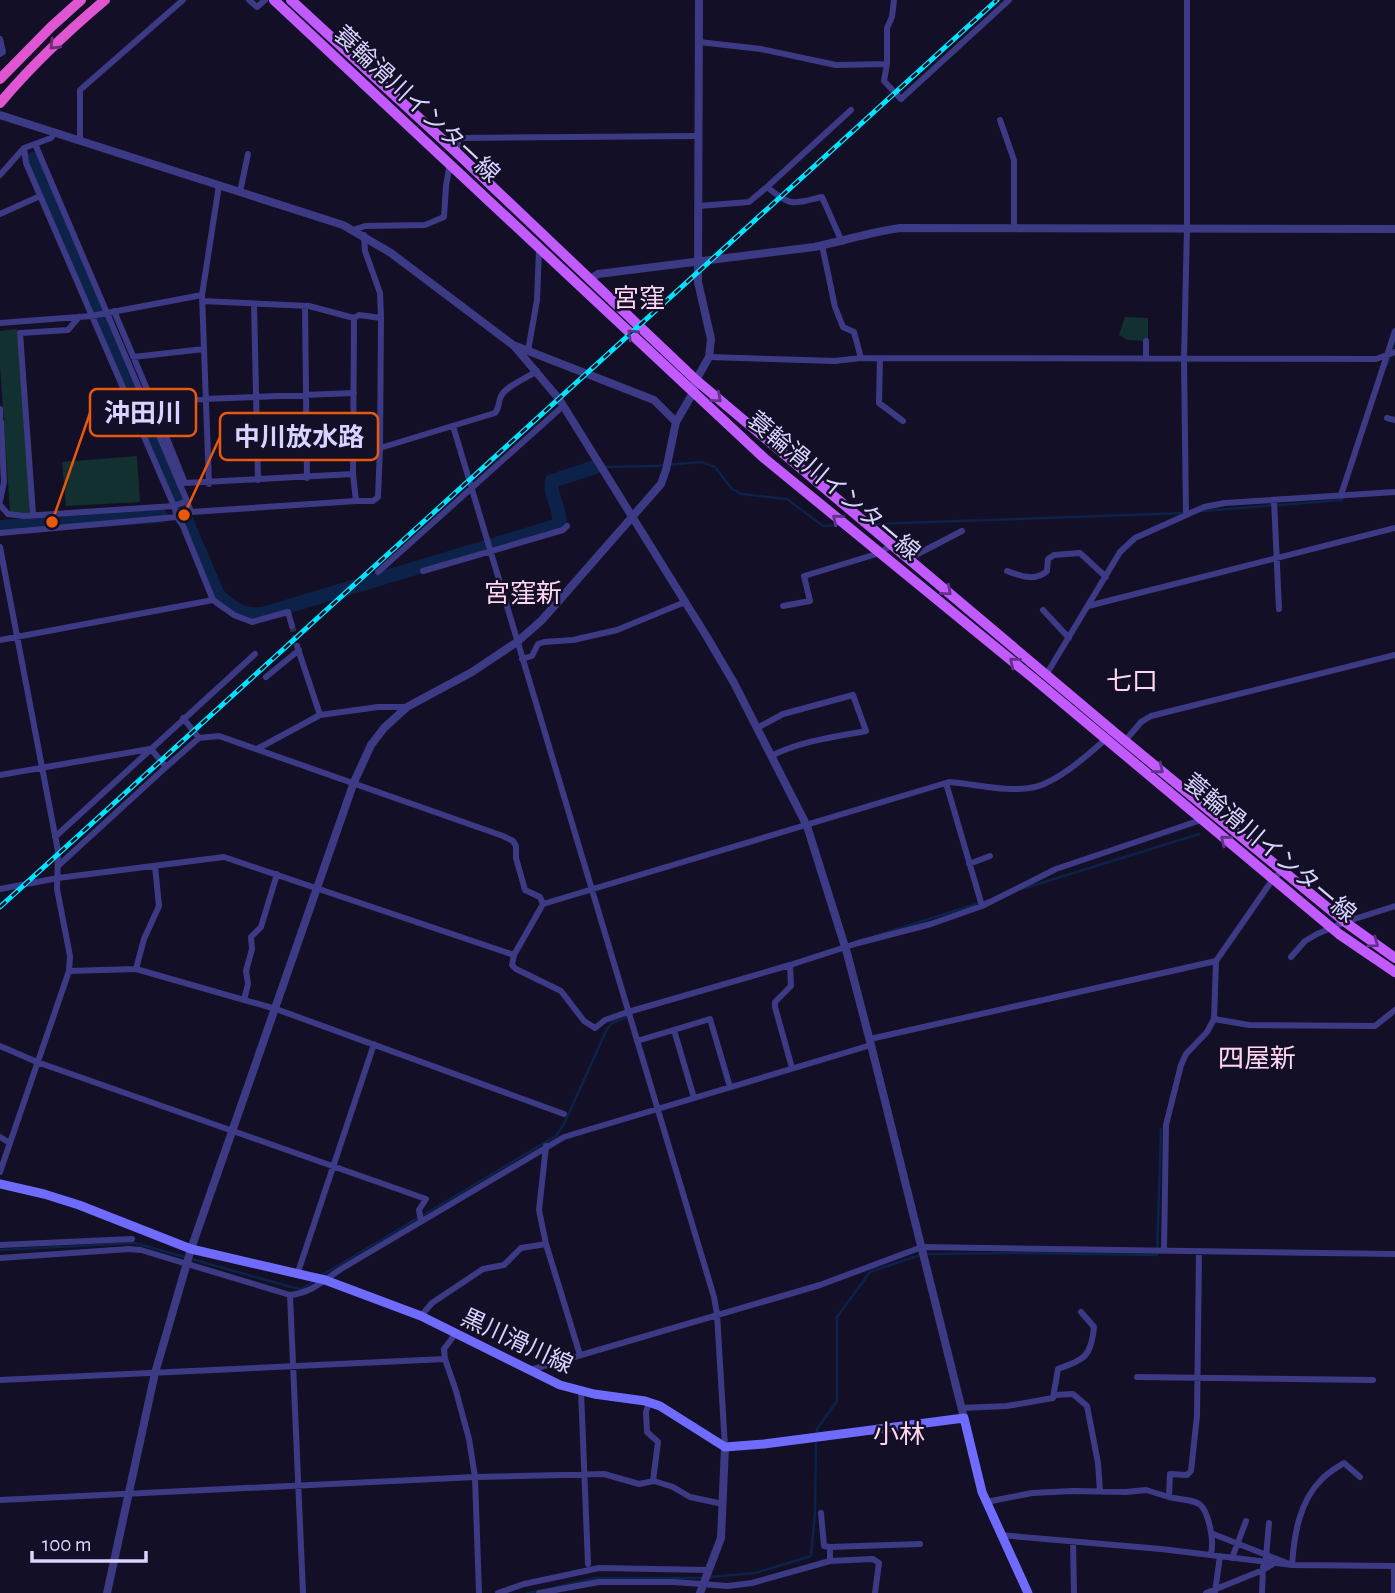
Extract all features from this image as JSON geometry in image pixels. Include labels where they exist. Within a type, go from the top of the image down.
[{"type":"highway","points":[[0,79],[81,0]]},
{"type":"highway","points":[[0,103],[63,36],[105,0]]},
{"type":"main road","name":"蓑輪滑川インター線","points":[[274,0],[539,247],[695,386],[908,559],[1046,676],[1201,820],[1333,929],[1395,972]]},
{"type":"main road","name":"蓑輪滑川インター線","points":[[291,0],[456,152],[589,280],[765,458],[1110,736],[1125,741],[1284,869],[1345,922],[1395,958]]},
{"type":"main road","name":"黒川滑川線","points":[[0,1184],[79,1205],[191,1249],[325,1280],[421,1316],[560,1385],[660,1406],[725,1447]]},
{"type":"main road","points":[[725,1447],[764,1444],[963,1413],[973,1461],[986,1502],[1028,1593]]},
{"type":"street","points":[[80,141],[80,90],[183,0]]},
{"type":"street","points":[[249,0],[257,7],[262,1]]},
{"type":"street","points":[[107,1593],[155,1373],[191,1249],[354,782],[371,745],[384,728],[407,708],[472,672],[517,642],[542,620],[656,492],[667,465],[676,422],[709,357],[711,339],[698,282],[699,0]]},
{"type":"street","points":[[894,0],[892,17],[887,28],[884,81],[901,99],[1009,0]]},
{"type":"street","points":[[1186,514],[1184,359],[1187,0]]},
{"type":"street","points":[[0,39],[4,52],[0,54]]},
{"type":"street","points":[[699,42],[761,49],[836,65],[887,64]]},
{"type":"street","points":[[699,206],[749,202],[851,110]]},
{"type":"street","points":[[0,115],[354,230],[391,253],[513,345],[563,406],[685,602],[734,683],[807,826],[871,1042],[963,1413],[1049,1400],[1054,1395],[1058,1369],[1086,1358],[1091,1350],[1094,1327],[1081,1312]]},
{"type":"street","points":[[1000,120],[1014,160],[1014,228]]},
{"type":"street","points":[[0,175],[24,148],[51,138],[55,133]]},
{"type":"street","points":[[456,152],[459,138],[699,136]]},
{"type":"street","points":[[35,144],[191,512],[373,501],[378,497],[380,293],[365,251],[364,235]]},
{"type":"street","points":[[24,148],[26,163],[213,600],[234,615],[252,622],[288,612],[292,626]]},
{"type":"street","points":[[240,192],[248,155]]},
{"type":"street","points":[[354,230],[365,226],[425,225],[444,217],[450,163]]},
{"type":"street","points":[[209,484],[202,298],[219,186]]},
{"type":"street","points":[[767,187],[785,202],[796,203],[822,197],[842,242]]},
{"type":"street","points":[[0,214],[40,196]]},
{"type":"street","points":[[589,280],[598,274],[842,242],[870,232],[900,228],[1395,229]]},
{"type":"street","points":[[822,245],[835,307],[843,327],[854,332],[861,358]]},
{"type":"street","points":[[528,351],[537,300],[539,247]]},
{"type":"street","points":[[0,323],[79,317],[202,298],[305,306],[354,317],[359,315],[381,318]]},
{"type":"street","points":[[254,304],[258,480]]},
{"type":"street","points":[[305,306],[307,478]]},
{"type":"street","points":[[108,312],[133,357],[186,483],[209,484],[354,474]]},
{"type":"street","points":[[20,333],[68,330],[79,317]]},
{"type":"street","points":[[354,317],[356,501]]},
{"type":"street","points":[[18,321],[33,514]]},
{"type":"street","points":[[1341,495],[1395,331]]},
{"type":"street","points":[[1146,341],[1146,357]]},
{"type":"street","points":[[513,345],[654,400],[676,422]]},
{"type":"street","points":[[133,357],[204,349]]},
{"type":"street","points":[[709,357],[835,361],[861,358],[1377,359],[1395,352]]},
{"type":"street","points":[[880,358],[878,403],[903,421]]},
{"type":"street","points":[[380,448],[495,413],[499,408],[501,396],[506,391],[537,372]]},
{"type":"street","points":[[152,401],[354,393]]},
{"type":"street","points":[[378,572],[563,406]]},
{"type":"street","points":[[0,409],[4,482],[0,499],[8,514],[174,506],[187,501]]},
{"type":"street","points":[[1387,418],[1395,420]]},
{"type":"street","points":[[453,426],[714,1297],[725,1447],[723,1504],[721,1538],[702,1586]]},
{"type":"street","points":[[1046,676],[1127,544],[1204,507],[1225,503],[1395,492]]},
{"type":"street","points":[[1274,500],[1279,609]]},
{"type":"street","points":[[145,520],[146,508]]},
{"type":"street","points":[[0,533],[177,517]]},
{"type":"street","points":[[423,571],[563,530],[567,526]]},
{"type":"street","points":[[1088,606],[1395,528]]},
{"type":"street","points":[[908,559],[962,531]]},
{"type":"street","points":[[783,606],[810,601],[804,576],[880,553],[891,545]]},
{"type":"street","points":[[0,547],[43,766],[59,865],[57,889],[70,956],[69,971],[0,1172]]},
{"type":"street","points":[[1007,571],[1033,578],[1042,576],[1048,571],[1048,559],[1054,555],[1080,553],[1106,577]]},
{"type":"street","points":[[0,640],[213,600]]},
{"type":"street","points":[[522,659],[532,656],[538,644],[617,631],[685,602]]},
{"type":"street","points":[[1043,610],[1069,638]]},
{"type":"street","points":[[266,677],[298,648],[320,715]]},
{"type":"street","points":[[55,837],[256,654]]},
{"type":"street","points":[[1125,741],[1141,722],[1151,716],[1395,655]]},
{"type":"street","points":[[757,728],[783,714],[853,695],[866,731],[818,740],[771,756]]},
{"type":"street","points":[[257,749],[320,715],[378,708],[407,708]]},
{"type":"street","points":[[183,718],[199,738]]},
{"type":"street","points":[[59,865],[199,738],[219,736],[513,841],[525,890],[540,897],[543,904]]},
{"type":"street","points":[[1110,736],[1064,772],[1037,786],[1016,789],[946,783],[543,904],[514,955],[512,965],[561,991],[584,1021],[595,1028],[605,1020],[628,1012],[931,924],[982,906],[1056,869],[1201,820]]},
{"type":"street","points":[[0,775],[151,748]]},
{"type":"street","points":[[151,748],[166,767]]},
{"type":"street","points":[[946,783],[982,906]]},
{"type":"street","points":[[969,864],[990,856]]},
{"type":"street","points":[[0,889],[58,878],[224,857],[514,955]]},
{"type":"street","points":[[136,969],[144,939],[159,906],[155,866]]},
{"type":"street","points":[[1164,1250],[1166,1125],[1186,1054],[1214,1019],[1216,961],[1273,878],[1284,869]]},
{"type":"street","points":[[244,1000],[248,984],[246,971],[252,949],[251,937],[261,927],[277,874]]},
{"type":"street","points":[[1290,957],[1305,941],[1345,922],[1395,906]]},
{"type":"street","points":[[0,1258],[141,1250],[290,1295],[304,1294],[421,1220],[564,1137],[871,1042],[1216,961]]},
{"type":"street","points":[[790,965],[791,986],[775,1002],[775,1007],[792,1068]]},
{"type":"street","points":[[69,971],[136,969],[276,1009],[564,1114]]},
{"type":"street","points":[[1214,1019],[1248,1025],[1375,1026],[1395,1010]]},
{"type":"street","points":[[637,1041],[710,1019],[730,1087]]},
{"type":"street","points":[[674,1030],[694,1098]]},
{"type":"street","points":[[297,1275],[374,1044]]},
{"type":"street","points":[[0,1046],[37,1062],[426,1199],[419,1210],[421,1220]]},
{"type":"street","points":[[0,1137],[10,1143]]},
{"type":"street","points":[[546,1146],[538,1203],[546,1244],[580,1354]]},
{"type":"street","points":[[0,1245],[132,1239]]},
{"type":"street","points":[[421,1316],[442,1295],[483,1269],[504,1265],[521,1248],[546,1244]]},
{"type":"street","points":[[528,1370],[820,1285],[922,1247],[1395,1254]]},
{"type":"street","points":[[1169,1497],[1170,1474],[1187,1475],[1191,1471],[1198,1377],[1199,1251]]},
{"type":"street","points":[[290,1295],[303,1593]]},
{"type":"street","points":[[456,1333],[444,1349],[466,1427],[475,1477],[479,1593]]},
{"type":"street","points":[[0,1380],[445,1360]]},
{"type":"street","points":[[1137,1377],[1373,1380]]},
{"type":"street","points":[[581,1391],[588,1564]]},
{"type":"street","points":[[1054,1395],[1073,1394],[1087,1406],[1098,1463],[1100,1491]]},
{"type":"street","points":[[649,1402],[646,1412],[647,1432],[659,1442],[653,1481]]},
{"type":"street","points":[[1292,1565],[1296,1527],[1301,1511],[1321,1480],[1344,1462],[1360,1477]]},
{"type":"street","points":[[0,1500],[475,1477],[604,1474],[639,1484],[653,1481],[690,1497],[723,1504]]},
{"type":"street","points":[[986,1502],[1032,1493],[1146,1490],[1198,1503],[1206,1509],[1213,1534],[1237,1544],[1264,1562],[1292,1565],[1394,1566],[1394,1593]]},
{"type":"street","points":[[821,1513],[824,1546],[920,1544]]},
{"type":"street","points":[[1232,1558],[1246,1521]]},
{"type":"street","points":[[1262,1593],[1269,1522]]},
{"type":"street","points":[[1211,1555],[1213,1534]]},
{"type":"street","points":[[1000,1535],[1292,1565]]},
{"type":"street","points":[[1073,1542],[1074,1593]]},
{"type":"street","points":[[830,1547],[830,1561]]},
{"type":"street","points":[[1215,1591],[1220,1556]]},
{"type":"street","points":[[539,1593],[599,1582],[674,1582],[728,1586],[751,1583],[830,1561],[873,1559],[880,1563],[875,1593]]},
{"type":"street","points":[[1206,1593],[1215,1591],[1264,1562]]},
{"type":"street","points":[[498,1593],[524,1584],[599,1568],[709,1570]]},
{"type":"green space","points":[[1125,317],[1148,318],[1148,341],[1127,340],[1119,335]]},
{"type":"green space","points":[[17,329],[31,506],[29,513],[21,514],[10,512],[0,365],[0,331]]},
{"type":"green space","points":[[137,456],[140,502],[66,506],[62,462]]},
{"type":"waterway","points":[[33,159],[218,595],[234,608],[252,614],[266,613],[559,525],[552,481],[595,467]]},
{"type":"waterway","points":[[1387,365],[1395,341]]},
{"type":"waterway","points":[[605,467],[702,462],[715,467],[732,489],[741,494],[787,499],[823,526],[842,525]]},
{"type":"waterway","points":[[1202,511],[1342,500],[1343,497]]},
{"type":"waterway","points":[[873,524],[1185,513]]},
{"type":"waterway","points":[[0,527],[161,516]]},
{"type":"waterway","points":[[1022,889],[1199,834]]},
{"type":"waterway","points":[[875,936],[989,900]]},
{"type":"waterway","points":[[319,1277],[556,1136],[607,1029],[612,1023],[629,1016]]},
{"type":"waterway","points":[[927,1254],[1157,1255],[1161,1129]]},
{"type":"waterway","points":[[0,1250],[135,1243],[301,1289],[314,1281]]},
{"type":"waterway","points":[[817,1434],[817,1429],[837,1401],[837,1317],[870,1272],[920,1255]]},
{"type":"waterway","points":[[709,1577],[755,1573],[811,1556],[815,1513],[816,1441]]},
{"type":"waterway","points":[[556,1587],[596,1578],[702,1578]]},
{"type":"waterway","points":[[527,1593],[539,1591]]},
{"type":"tunnel","points":[[292,626],[297,646]]},
{"type":"railway","points":[[0,907],[997,0]]},
{"type":"place","name":"中川放水路","points":[[184,515]]},
{"type":"place","name":"沖田川","points":[[52,522]]},
{"type":"district","name":"宮窪","points":[[639,298]]},
{"type":"district","name":"宮窪新","points":[[523,593]]},
{"type":"district","name":"七口","points":[[1132,681]]},
{"type":"district","name":"四屋新","points":[[1257,1058]]},
{"type":"district","name":"小林","points":[[899,1434]]}]
